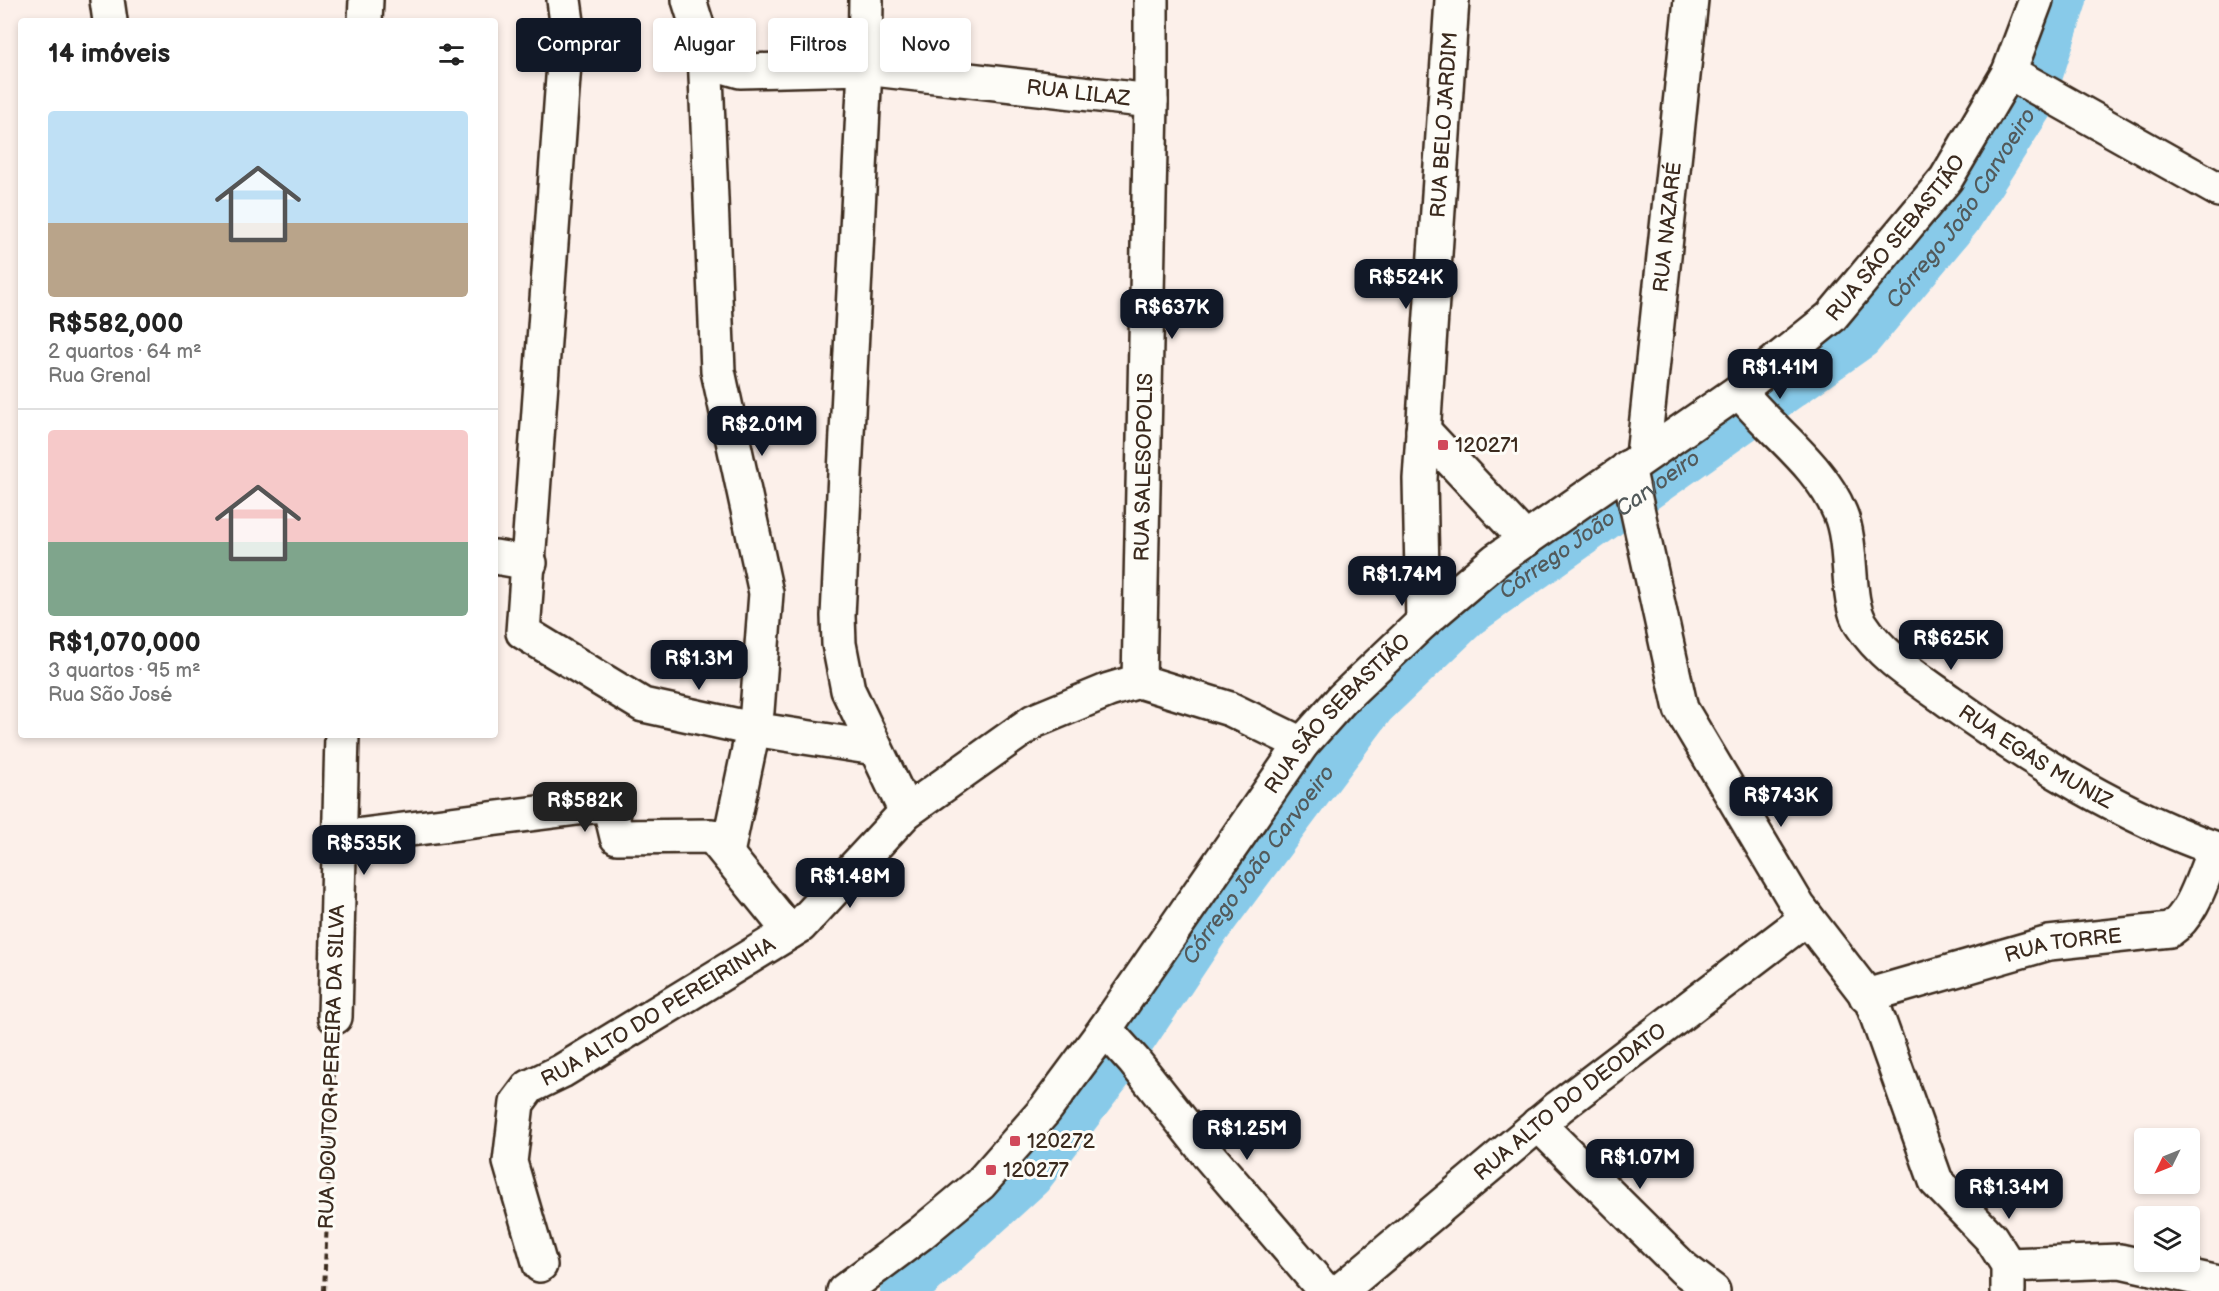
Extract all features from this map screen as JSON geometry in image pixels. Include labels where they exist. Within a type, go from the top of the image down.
[{"type":"street","points":[[107,0],[110,18]]},
{"type":"street","points":[[365,18],[366,0]]},
{"type":"street","points":[[564,0],[567,22],[530,563],[523,632],[643,705],[753,729],[875,748]]},
{"type":"street","points":[[689,0],[696,18]]},
{"type":"street","points":[[866,0],[866,18]]},
{"type":"street","name":"RUA SALESOPOLIS","points":[[1139,681],[1152,100],[1151,0]]},
{"type":"street","name":"RUA BELO JARDIM","points":[[1423,622],[1420,479],[1452,0]]},
{"type":"street","name":"RUA NAZARÉ","points":[[1690,0],[1636,461],[1681,709],[1807,918],[1872,1002],[1936,1181],[1991,1238],[2008,1278]]},
{"type":"street","name":"RUA SÃO SEBASTIÃO","points":[[844,1291],[920,1234],[980,1184],[1045,1110],[1119,1045],[1302,744],[1343,698],[1423,622],[1496,560],[1636,461],[1744,398],[1831,317],[1946,179],[2018,77],[2036,0]]},
{"type":"street","name":"RUA LILAZ","points":[[868,68],[1152,100]]},
{"type":"street","points":[[712,72],[718,372],[766,593],[753,729],[726,853]]},
{"type":"street","points":[[865,72],[838,616],[839,644],[848,690],[906,812]]},
{"type":"street","points":[[2018,77],[2219,190]]},
{"type":"street","name":"RUA EGAS MUNIZ","points":[[1744,398],[1820,477],[1840,512],[1849,541],[1853,596],[1859,621],[1885,652],[2010,745],[2153,824],[2217,850]]},
{"type":"street","points":[[1423,430],[1526,540]]},
{"type":"street","points":[[498,558],[530,563]]},
{"type":"street","points":[[1139,681],[1230,709],[1302,744]]},
{"type":"street","name":"RUA ALTO DO PEREIRINHA","points":[[540,1265],[510,1162],[517,1103],[529,1087],[562,1071],[800,926],[906,812],[1034,721],[1108,690],[1139,681]]},
{"type":"street","name":"RUA DOUTOR PEREIRA DA SILVA","points":[[335,1017],[342,738]]},
{"type":"street","points":[[339,838],[609,804],[617,837],[712,836],[790,932]]},
{"type":"street","name":"RUA TORRE","points":[[1866,996],[2049,942],[2170,930],[2179,924],[2187,912],[2217,850]]},
{"type":"street","name":"RUA ALTO DO DEODATO","points":[[1340,1291],[1538,1124],[1807,918]]},
{"type":"street","points":[[1119,1045],[1210,1157],[1325,1291]]},
{"type":"street","points":[[1538,1124],[1684,1269],[1713,1291]]},
{"type":"street","points":[[2008,1278],[2120,1261],[2219,1283]]},
{"type":"path","name":"RUA DOUTOR PEREIRA DA SILVA","points":[[324,1291],[335,1017]]},
{"type":"waterway","name":"Córrego João Carvoeiro","points":[[900,1291],[921,1279],[1032,1178],[1119,1065],[1209,930],[1375,707],[1469,617],[1862,339],[1960,221],[2033,106],[2067,0]]},
{"type":"place","name":"120271","points":[[1443,445]]},
{"type":"place","name":"120272","points":[[1015,1141]]},
{"type":"place","name":"120277","points":[[991,1170]]}]
